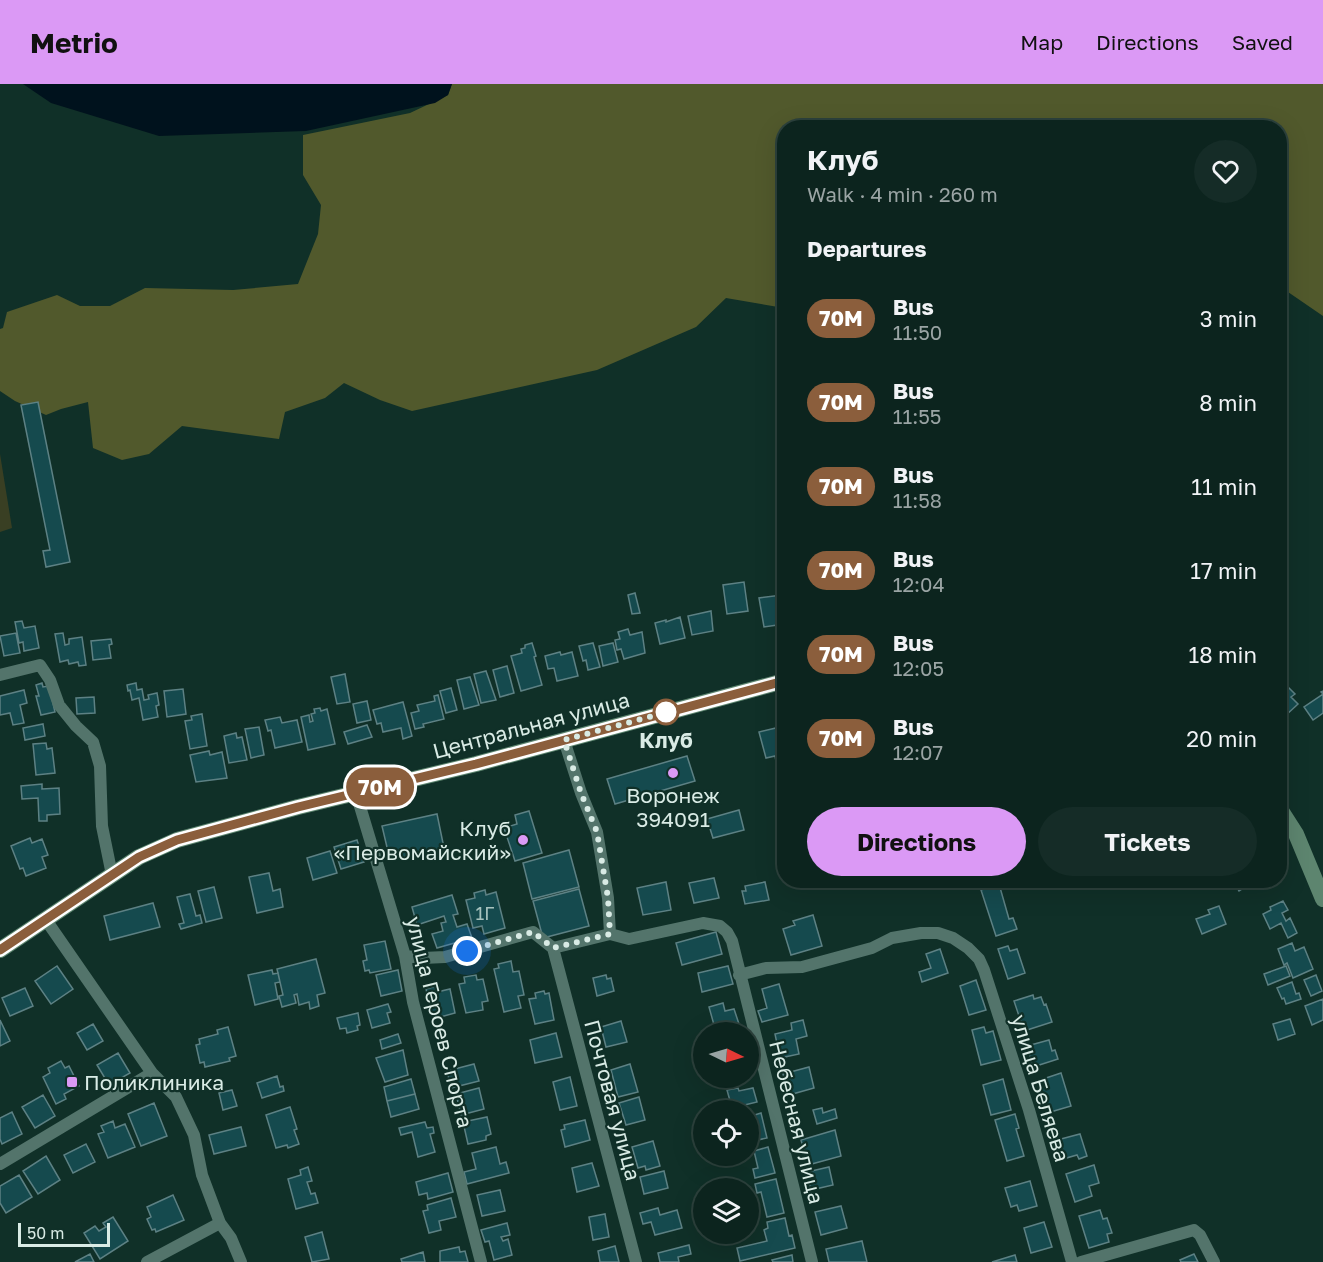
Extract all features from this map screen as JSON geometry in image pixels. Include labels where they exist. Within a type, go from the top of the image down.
[{"type":"street","points":[[0,675],[40,664],[50,680],[59,705],[93,742],[99,766],[102,826],[112,875]]},
{"type":"street","name":"Центральная улица","points":[[0,950],[139,857],[177,840],[777,683]]},
{"type":"street","points":[[405,956],[445,957],[533,932],[553,948],[610,934],[608,898],[597,832],[581,793],[564,740]]},
{"type":"street","name":"улица Героев Спорта","points":[[356,794],[405,956],[413,1002],[481,1262]]},
{"type":"street","points":[[1287,820],[1296,834],[1323,899]]},
{"type":"street","points":[[46,920],[152,1073],[176,1097],[194,1135],[202,1175],[220,1223],[231,1238],[241,1262]]},
{"type":"street","name":"Небесная улица","points":[[610,934],[629,939],[703,923],[720,926],[727,932],[732,941],[812,1262]]},
{"type":"street","name":"улица Беляева","points":[[739,975],[766,968],[802,967],[872,948],[891,938],[921,933],[938,933],[953,938],[968,948],[979,959],[984,970],[1029,1110],[1072,1262]]},
{"type":"street","name":"Почтовая улица","points":[[553,948],[636,1262]]},
{"type":"street","points":[[0,1164],[152,1073]]},
{"type":"street","points":[[147,1262],[220,1223]]},
{"type":"street","points":[[1081,1262],[1194,1230],[1200,1235],[1214,1262]]},
{"type":"green space","points":[[452,84],[1323,84],[1323,316],[1287,292],[1287,120],[777,120],[777,307],[726,298],[696,327],[597,370],[412,411],[380,400],[344,383],[325,398],[285,412],[279,439],[182,426],[149,454],[122,460],[93,448],[88,402],[46,415],[15,401],[0,391],[0,329],[3,328],[7,312],[57,295],[80,306],[110,306],[145,288],[233,290],[298,284],[318,234],[321,205],[303,175],[303,135],[410,113],[448,95]]},
{"type":"green space","points":[[0,454],[12,528],[0,532]]},
{"type":"water","points":[[23,84],[452,84],[448,95],[435,103],[306,131],[159,136],[51,103]]},
{"type":"building","points":[[38,402],[70,562],[46,567],[43,551],[50,550],[21,405]]},
{"type":"building","points":[[744,582],[748,611],[727,614],[723,585]]},
{"type":"building","points":[[635,593],[640,613],[632,614],[628,595]]},
{"type":"building","points":[[777,596],[777,625],[764,627],[759,598]]},
{"type":"building","points":[[711,611],[713,631],[692,635],[688,616]]},
{"type":"building","points":[[680,617],[685,638],[660,644],[655,623]]},
{"type":"building","points":[[22,621],[24,628],[35,626],[39,648],[24,651],[23,642],[19,643],[15,622]]},
{"type":"building","points":[[628,629],[630,635],[642,632],[645,653],[624,659],[621,649],[617,650],[615,640],[620,639],[618,632]]},
{"type":"building","points":[[16,633],[20,653],[4,656],[0,636]]},
{"type":"building","points":[[63,633],[65,645],[69,644],[69,639],[82,637],[86,665],[79,666],[78,662],[69,664],[68,660],[60,662],[55,634]]},
{"type":"building","points":[[111,639],[112,644],[109,645],[111,658],[93,660],[91,641]]},
{"type":"building","points":[[532,643],[542,685],[521,691],[511,656],[522,653],[521,649],[525,648],[525,645]]},
{"type":"building","points":[[593,643],[600,667],[588,670],[579,646]]},
{"type":"building","points":[[613,643],[618,662],[603,666],[599,646]]},
{"type":"building","points":[[560,652],[561,655],[572,652],[578,676],[557,681],[554,668],[548,669],[545,656]]},
{"type":"building","points":[[507,666],[514,693],[500,697],[493,670]]},
{"type":"building","points":[[486,671],[496,700],[481,703],[474,674]]},
{"type":"building","points":[[345,674],[350,702],[337,704],[331,677]]},
{"type":"building","points":[[470,677],[479,705],[464,709],[457,680]]},
{"type":"building","points":[[42,683],[43,687],[49,686],[55,712],[41,715],[36,696],[39,696],[36,685]]},
{"type":"building","points":[[136,683],[137,690],[142,689],[144,700],[149,699],[148,695],[157,693],[158,717],[143,720],[139,698],[132,700],[130,690],[128,691],[127,685]]},
{"type":"building","points":[[451,688],[457,710],[446,713],[440,691]]},
{"type":"building","points":[[1287,688],[1295,694],[1291,697],[1298,704],[1287,714]]},
{"type":"building","points":[[183,689],[186,714],[167,717],[164,691]]},
{"type":"building","points":[[24,690],[27,703],[20,705],[24,723],[13,725],[10,713],[0,715],[0,696]]},
{"type":"building","points":[[1323,694],[1323,713],[1313,720],[1304,707]]},
{"type":"building","points":[[438,695],[444,719],[423,724],[424,727],[415,729],[411,713],[419,711],[417,705],[435,701],[434,696]]},
{"type":"building","points":[[94,697],[95,713],[77,714],[76,698]]},
{"type":"building","points":[[367,701],[371,720],[357,723],[353,704]]},
{"type":"building","points":[[403,702],[412,736],[403,739],[401,728],[383,732],[381,723],[377,724],[373,710]]},
{"type":"building","points":[[320,708],[321,711],[327,709],[335,744],[308,750],[301,717],[309,715],[310,722],[313,721],[311,714],[315,713],[314,709]]},
{"type":"building","points":[[202,714],[207,746],[190,749],[185,721],[192,720],[191,716]]},
{"type":"building","points":[[280,717],[282,723],[297,720],[302,742],[275,748],[271,730],[268,731],[265,720]]},
{"type":"building","points":[[43,724],[45,736],[25,740],[23,728]]},
{"type":"building","points":[[367,725],[372,737],[348,744],[344,732]]},
{"type":"building","points":[[259,727],[264,755],[251,758],[245,729]]},
{"type":"building","points":[[776,728],[777,761],[775,756],[766,758],[759,732]]},
{"type":"building","points":[[236,733],[237,738],[242,737],[247,760],[229,763],[224,736]]},
{"type":"building","points":[[46,743],[47,749],[52,748],[55,773],[36,775],[33,744]]},
{"type":"building","points":[[209,751],[210,755],[222,752],[227,778],[196,782],[190,755]]},
{"type":"building","points":[[687,756],[695,781],[615,804],[607,779]]},
{"type":"building","points":[[42,784],[42,789],[59,788],[60,814],[47,815],[47,821],[39,821],[38,798],[22,799],[21,786]]},
{"type":"building","points":[[739,810],[744,830],[713,838],[707,819]]},
{"type":"building","name":"Клуб «Первомайский»","points":[[529,811],[542,853],[515,861],[504,828],[517,824],[515,815]]},
{"type":"building","points":[[437,814],[444,848],[390,860],[382,826]]},
{"type":"building","points":[[30,838],[32,843],[42,839],[48,855],[42,857],[46,868],[26,876],[23,868],[20,869],[11,846]]},
{"type":"building","points":[[357,840],[364,862],[341,869],[334,847]]},
{"type":"building","points":[[569,850],[579,887],[532,899],[523,863]]},
{"type":"building","points":[[330,851],[337,873],[313,880],[307,858]]},
{"type":"building","points":[[269,873],[273,891],[280,889],[283,907],[257,913],[249,877]]},
{"type":"building","points":[[714,878],[719,898],[694,903],[689,883]]},
{"type":"building","points":[[666,882],[671,910],[643,915],[637,888]]},
{"type":"building","points":[[765,882],[769,900],[745,904],[742,891],[746,891],[745,886]]},
{"type":"building","points":[[214,887],[222,918],[206,922],[198,891]]},
{"type":"building","points":[[1000,888],[1009,919],[1013,918],[1017,929],[996,936],[981,890]]},
{"type":"building","points":[[579,889],[589,926],[543,938],[533,901]]},
{"type":"building","points":[[485,890],[486,895],[496,892],[505,928],[484,934],[482,926],[473,928],[466,900],[475,898],[474,893]]},
{"type":"building","points":[[190,894],[196,916],[200,915],[202,923],[181,929],[179,924],[184,923],[177,897]]},
{"type":"building","points":[[452,895],[458,914],[453,915],[457,927],[467,924],[472,938],[437,948],[432,934],[443,931],[441,923],[446,922],[444,916],[417,925],[412,907]]},
{"type":"building","points":[[1283,901],[1288,910],[1282,913],[1286,921],[1290,918],[1297,933],[1288,938],[1281,923],[1270,929],[1263,914],[1271,910],[1270,907]]},
{"type":"building","points":[[153,903],[160,927],[110,940],[104,916]]},
{"type":"building","points":[[1219,906],[1226,924],[1202,934],[1196,919],[1210,914],[1208,910]]},
{"type":"building","points":[[813,915],[822,946],[791,955],[783,929],[795,925],[793,921]]},
{"type":"building","points":[[716,932],[722,954],[682,965],[676,943]]},
{"type":"building","points":[[385,941],[391,969],[370,973],[369,970],[365,971],[363,961],[367,960],[364,945]]},
{"type":"building","points":[[1292,943],[1295,951],[1304,947],[1313,969],[1293,978],[1287,963],[1284,965],[1278,949]]},
{"type":"building","points":[[1008,946],[1010,951],[1017,949],[1025,973],[1008,979],[998,949]]},
{"type":"building","points":[[940,949],[948,973],[922,982],[919,972],[931,968],[926,954]]},
{"type":"building","points":[[316,959],[325,993],[317,995],[319,1006],[310,1009],[309,1002],[299,1005],[297,994],[294,995],[296,1003],[282,1007],[279,996],[283,995],[277,969]]},
{"type":"building","points":[[511,961],[513,972],[519,971],[524,995],[518,996],[521,1008],[504,1012],[494,969],[499,968],[498,964]]},
{"type":"building","points":[[57,966],[73,989],[51,1004],[35,981]]},
{"type":"building","points":[[728,966],[733,984],[702,992],[698,973]]},
{"type":"building","points":[[1286,966],[1290,976],[1268,985],[1264,974]]},
{"type":"building","points":[[272,970],[273,974],[278,973],[280,982],[275,983],[278,999],[255,1005],[248,975]]},
{"type":"building","points":[[398,970],[402,991],[381,996],[376,975]]},
{"type":"building","points":[[476,975],[477,980],[483,979],[488,1001],[482,1002],[483,1010],[466,1013],[459,984],[465,983],[464,977]]},
{"type":"building","points":[[606,975],[607,979],[611,978],[614,991],[597,996],[593,978]]},
{"type":"building","points":[[1316,975],[1322,991],[1311,996],[1304,980]]},
{"type":"building","points":[[976,980],[986,1010],[969,1015],[960,986]]},
{"type":"building","points":[[1292,982],[1296,994],[1299,993],[1301,999],[1286,1004],[1277,988]]},
{"type":"building","points":[[779,984],[788,1015],[762,1022],[758,1011],[767,1008],[762,989]]},
{"type":"building","points":[[436,986],[437,992],[450,989],[455,1013],[433,1019],[426,989]]},
{"type":"building","points":[[25,988],[33,1006],[10,1016],[2,998]]},
{"type":"building","points":[[544,991],[545,994],[549,993],[554,1020],[535,1024],[529,999],[536,998],[535,993]]},
{"type":"building","points":[[1033,995],[1034,999],[1041,997],[1044,1005],[1046,1004],[1052,1022],[1024,1031],[1014,1001]]},
{"type":"building","points":[[1323,999],[1323,1020],[1312,1025],[1305,1006]]},
{"type":"building","points":[[723,1003],[725,1011],[734,1009],[738,1022],[713,1022],[709,1007]]},
{"type":"building","points":[[388,1004],[391,1012],[387,1013],[390,1023],[372,1028],[367,1010]]},
{"type":"building","points":[[358,1013],[360,1025],[357,1026],[358,1030],[347,1033],[346,1028],[340,1029],[337,1018]]},
{"type":"building","points":[[1290,1019],[1295,1034],[1278,1040],[1273,1024]]},
{"type":"building","points":[[0,1020],[10,1041],[0,1046]]},
{"type":"building","points":[[803,1020],[807,1036],[796,1039],[799,1054],[780,1058],[775,1034],[792,1030],[791,1023]]},
{"type":"building","points":[[621,1021],[627,1042],[606,1047],[601,1027]]},
{"type":"building","points":[[93,1024],[103,1041],[87,1050],[77,1033]]},
{"type":"building","points":[[228,1027],[236,1056],[229,1058],[230,1061],[205,1067],[204,1062],[200,1063],[196,1045],[200,1044],[199,1039],[218,1034],[217,1030]]},
{"type":"building","points":[[984,1027],[986,1033],[993,1031],[1001,1060],[981,1065],[972,1030]]},
{"type":"building","points":[[556,1033],[562,1057],[535,1063],[530,1040]]},
{"type":"building","points":[[398,1034],[401,1043],[382,1049],[380,1040]]},
{"type":"building","points":[[1049,1040],[1052,1051],[1055,1050],[1058,1059],[1033,1067],[1027,1046]]},
{"type":"building","points":[[403,1050],[408,1075],[385,1082],[376,1058]]},
{"type":"building","points":[[118,1053],[130,1073],[109,1085],[97,1065]]},
{"type":"building","points":[[61,1061],[65,1068],[69,1066],[79,1086],[64,1094],[66,1099],[56,1104],[43,1077],[50,1073],[48,1068]]},
{"type":"building","points":[[474,1064],[479,1081],[451,1088],[447,1071]]},
{"type":"building","points":[[630,1064],[638,1092],[618,1097],[611,1070]]},
{"type":"building","points":[[809,1067],[814,1088],[789,1095],[783,1074]]},
{"type":"building","points":[[1061,1073],[1071,1106],[1047,1113],[1037,1081]]},
{"type":"building","points":[[277,1076],[280,1087],[283,1086],[284,1091],[262,1098],[257,1083]]},
{"type":"building","points":[[570,1077],[577,1106],[560,1110],[553,1082]]},
{"type":"building","points":[[411,1079],[415,1094],[387,1101],[384,1087]]},
{"type":"building","points":[[1003,1079],[1011,1110],[991,1115],[983,1085]]},
{"type":"building","points":[[479,1088],[484,1109],[461,1115],[456,1094]]},
{"type":"building","points":[[738,1088],[739,1091],[753,1088],[756,1100],[730,1100],[727,1090]]},
{"type":"building","points":[[232,1090],[237,1106],[223,1110],[219,1093]]},
{"type":"building","points":[[415,1094],[419,1109],[391,1117],[387,1101]]},
{"type":"building","points":[[43,1095],[55,1116],[35,1128],[22,1107]]},
{"type":"building","points":[[639,1097],[645,1120],[626,1125],[619,1103]]},
{"type":"building","points":[[154,1103],[167,1136],[141,1146],[128,1114]]},
{"type":"building","points":[[290,1107],[299,1144],[288,1148],[287,1145],[276,1148],[266,1115]]},
{"type":"building","points":[[822,1108],[823,1113],[835,1109],[837,1118],[817,1124],[813,1110]]},
{"type":"building","points":[[12,1112],[22,1134],[2,1144],[0,1118]]},
{"type":"building","points":[[761,1113],[767,1138],[759,1140],[759,1114]]},
{"type":"building","points":[[1015,1114],[1019,1128],[1016,1129],[1024,1156],[1007,1161],[995,1120]]},
{"type":"building","points":[[487,1117],[491,1134],[486,1136],[486,1140],[468,1144],[463,1122]]},
{"type":"building","points":[[585,1120],[590,1140],[565,1147],[561,1130],[565,1129],[564,1125]]},
{"type":"building","points":[[113,1121],[115,1128],[125,1124],[135,1147],[108,1158],[98,1134],[104,1132],[101,1126]]},
{"type":"building","points":[[425,1122],[427,1128],[433,1127],[434,1133],[430,1134],[435,1152],[418,1157],[412,1132],[401,1135],[399,1128]]},
{"type":"building","points":[[241,1127],[246,1146],[214,1154],[209,1135]]},
{"type":"building","points":[[835,1130],[841,1156],[808,1165],[801,1140]]},
{"type":"building","points":[[1080,1134],[1087,1156],[1079,1159],[1077,1155],[1063,1159],[1057,1140]]},
{"type":"building","points":[[653,1141],[660,1166],[646,1170],[645,1166],[638,1168],[632,1147]]},
{"type":"building","points":[[86,1144],[95,1162],[73,1173],[64,1155]]},
{"type":"building","points":[[496,1147],[500,1164],[506,1162],[509,1173],[467,1184],[464,1172],[476,1169],[472,1153]]},
{"type":"building","points":[[768,1147],[775,1173],[755,1178],[753,1169],[759,1166],[759,1150]]},
{"type":"building","points":[[46,1156],[60,1180],[38,1194],[23,1171]]},
{"type":"building","points":[[592,1163],[599,1186],[577,1192],[572,1168]]},
{"type":"building","points":[[1094,1165],[1099,1183],[1089,1186],[1092,1196],[1075,1202],[1066,1174]]},
{"type":"building","points":[[308,1167],[312,1181],[307,1182],[311,1194],[315,1193],[318,1203],[296,1209],[288,1179],[301,1175],[300,1170]]},
{"type":"building","points":[[829,1167],[833,1185],[811,1190],[807,1172]]},
{"type":"building","points":[[664,1171],[668,1188],[644,1194],[640,1177]]},
{"type":"building","points":[[448,1173],[453,1192],[428,1199],[427,1193],[419,1195],[416,1182]]},
{"type":"building","points":[[19,1175],[32,1197],[6,1213],[0,1203],[0,1186]]},
{"type":"building","points":[[776,1179],[784,1213],[767,1217],[761,1192],[759,1192],[759,1183]]},
{"type":"building","points":[[1030,1181],[1037,1206],[1019,1211],[1017,1205],[1011,1207],[1005,1188]]},
{"type":"building","points":[[500,1190],[505,1211],[482,1216],[477,1195]]},
{"type":"building","points":[[173,1195],[184,1220],[156,1232],[155,1229],[152,1230],[147,1219],[151,1217],[147,1207]]},
{"type":"building","points":[[451,1198],[456,1217],[439,1221],[441,1230],[429,1233],[423,1211],[428,1210],[427,1205]]},
{"type":"building","points":[[841,1206],[847,1228],[821,1235],[815,1212]]},
{"type":"building","points":[[658,1208],[660,1215],[677,1210],[682,1228],[655,1235],[651,1222],[643,1224],[640,1213]]},
{"type":"building","points":[[1100,1210],[1103,1219],[1107,1218],[1112,1233],[1107,1234],[1109,1242],[1089,1248],[1079,1216]]},
{"type":"building","points":[[605,1214],[609,1237],[593,1240],[589,1217]]},
{"type":"building","points":[[113,1217],[128,1241],[100,1259],[84,1233],[95,1226],[99,1231],[106,1227],[103,1223]]},
{"type":"building","points":[[785,1218],[789,1236],[792,1235],[795,1248],[740,1261],[737,1248],[767,1241],[764,1230],[768,1228],[767,1222]]},
{"type":"building","points":[[1044,1222],[1052,1247],[1031,1253],[1024,1228]]},
{"type":"building","points":[[507,1223],[510,1235],[501,1237],[503,1241],[508,1239],[512,1255],[494,1260],[489,1241],[485,1242],[481,1230]]},
{"type":"building","points":[[322,1232],[329,1259],[312,1262],[305,1237]]},
{"type":"building","points":[[862,1241],[867,1262],[829,1262],[826,1249]]},
{"type":"building","points":[[689,1245],[691,1254],[678,1257],[679,1262],[660,1262],[658,1253]]},
{"type":"building","points":[[615,1246],[619,1262],[600,1262],[598,1251]]},
{"type":"building","points":[[459,1247],[460,1252],[465,1251],[468,1262],[440,1262],[440,1251]]},
{"type":"building","points":[[423,1252],[425,1262],[402,1262],[401,1259]]},
{"type":"building","points":[[90,1254],[94,1262],[75,1262]]},
{"type":"building","points":[[1194,1254],[1198,1262],[1181,1262],[1180,1260]]},
{"type":"building","points":[[792,1255],[793,1262],[773,1262],[772,1260]]},
{"type":"building","points":[[1015,1255],[1017,1262],[992,1262]]},
{"type":"bus line","name":"70М","points":[[0,950],[139,857],[177,840],[298,807],[476,764],[777,683]]},
{"type":"place","name":"Клуб","points":[[666,712]]},
{"type":"place","name":"Воронеж 394091","points":[[673,773]]},
{"type":"place","name":"Клуб «Первомайский»","points":[[523,840]]},
{"type":"place","name":"Поликлиника","points":[[72,1082]]},
{"type":"route","points":[[467,951],[533,932],[553,948],[610,934],[608,898],[597,832],[581,793],[564,740],[675,710],[666,712]]}]
